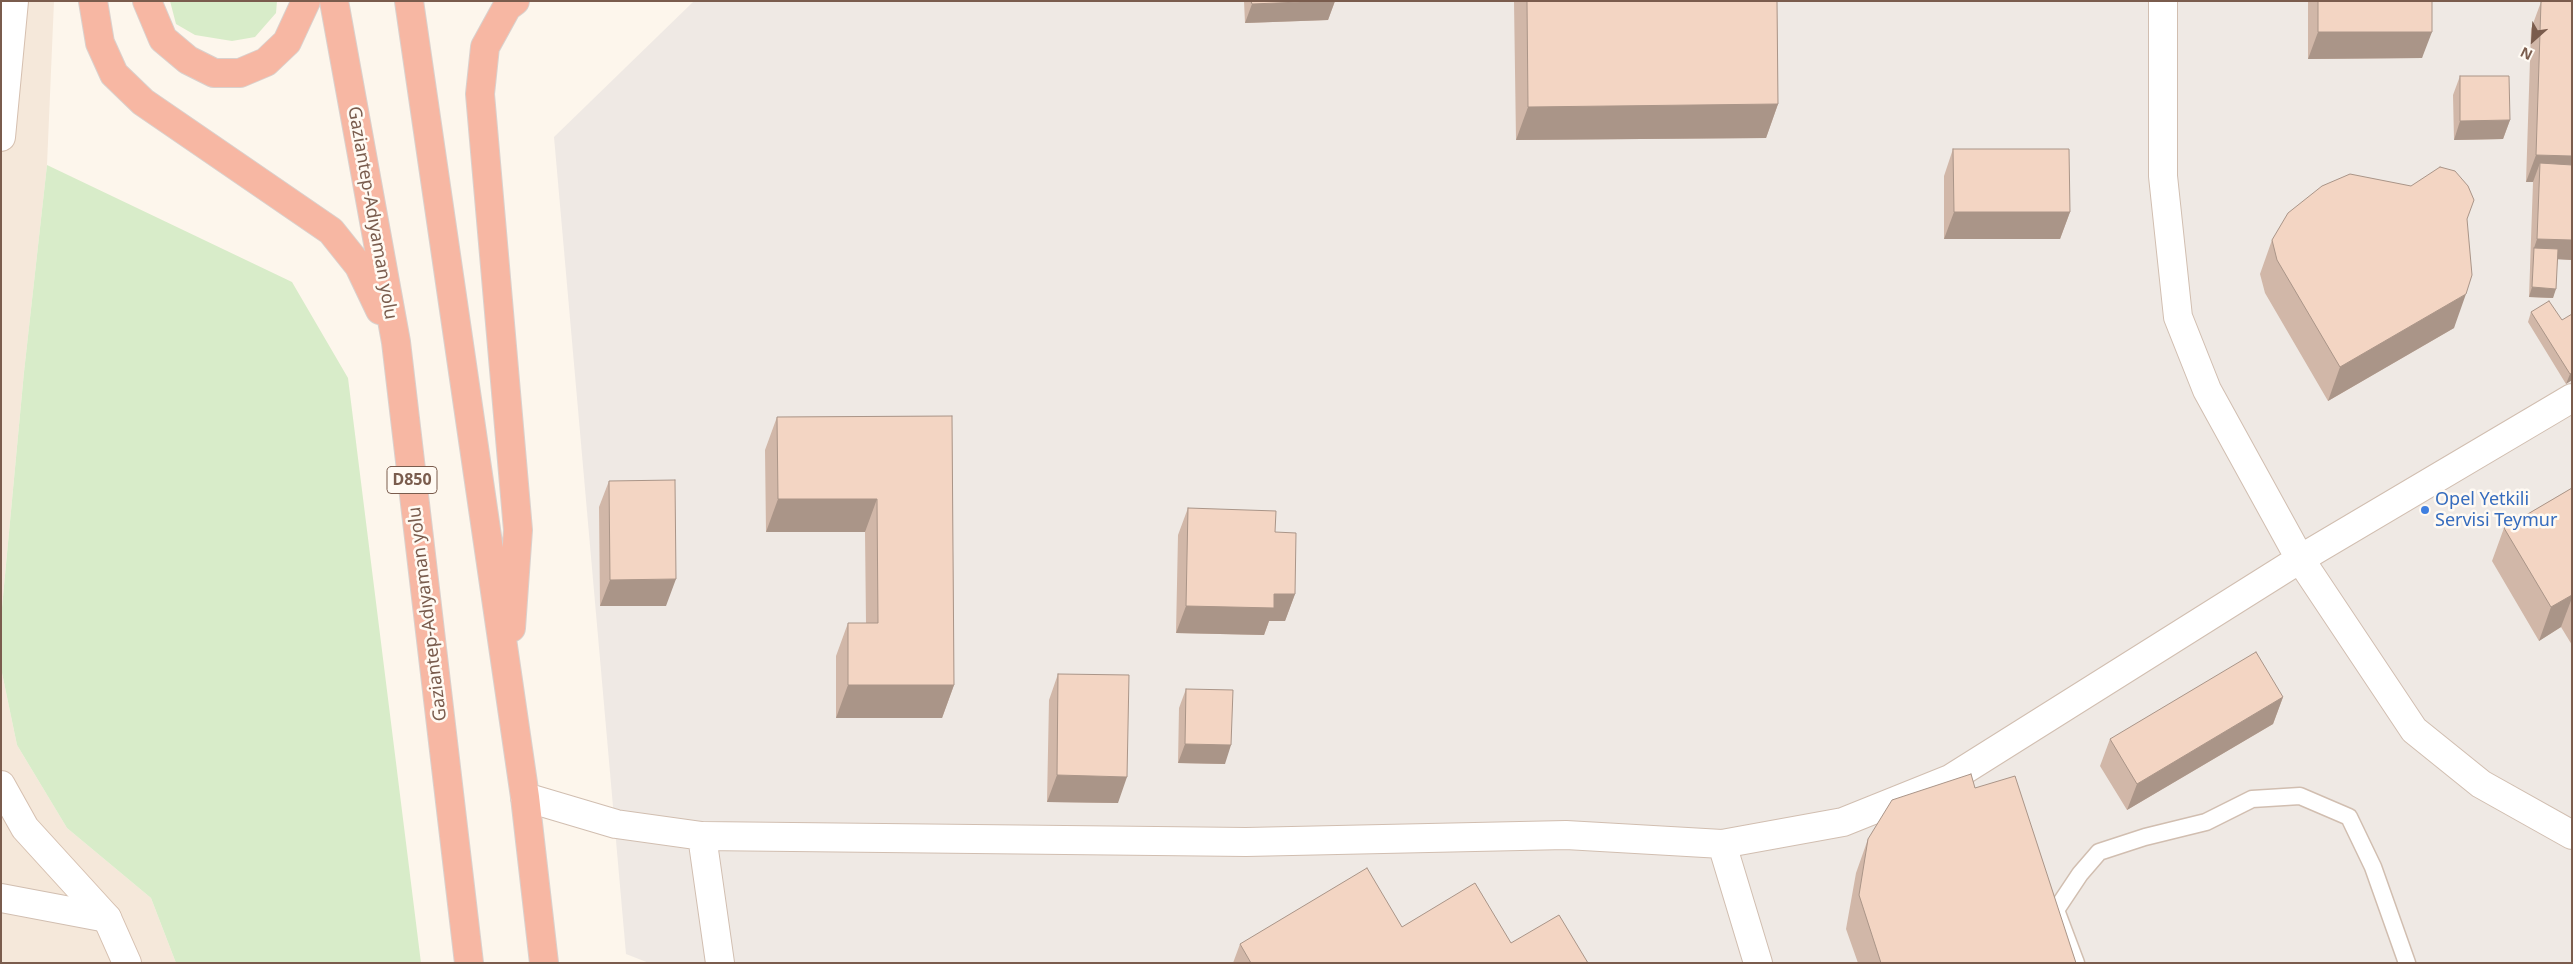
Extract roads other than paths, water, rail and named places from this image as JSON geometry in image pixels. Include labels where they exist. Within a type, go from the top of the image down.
[{"type":"highway","points":[[93,1],[100,43],[114,74],[143,102],[331,231],[359,266],[396,342]]},
{"type":"highway","points":[[147,1],[163,39],[188,60],[214,73],[240,73],[266,62],[287,42],[306,1]]},
{"type":"highway","name":"Gaziantep-Adıyaman yolu","points":[[334,1],[396,342],[468,963]]},
{"type":"highway","points":[[410,1],[525,797],[544,963]]},
{"type":"highway","points":[[507,682],[518,530],[480,94],[485,47],[507,7],[515,1]]},
{"type":"street","points":[[1,137],[14,1]]},
{"type":"street","points":[[2163,1],[2163,176],[2178,317],[2207,390],[2300,559],[2414,730],[2481,784],[2572,834]]},
{"type":"street","points":[[525,797],[616,824],[702,836],[1246,842],[1566,835],[1722,844],[1843,822],[1950,779],[2300,559],[2572,398]]},
{"type":"street","points":[[1,785],[25,828],[107,918],[127,963]]},
{"type":"street","points":[[702,836],[720,963]]},
{"type":"street","points":[[1722,844],[1758,963]]},
{"type":"street","points":[[1,898],[107,918]]},
{"type":"lane","points":[[2076,963],[2056,910],[2080,874],[2099,852],[2145,837],[2206,822],[2252,799],[2300,796],[2349,817],[2373,867],[2407,963]]},
{"type":"place","name":"Opel Yetkili Servisi Teymur","points":[[2425,510]]}]
